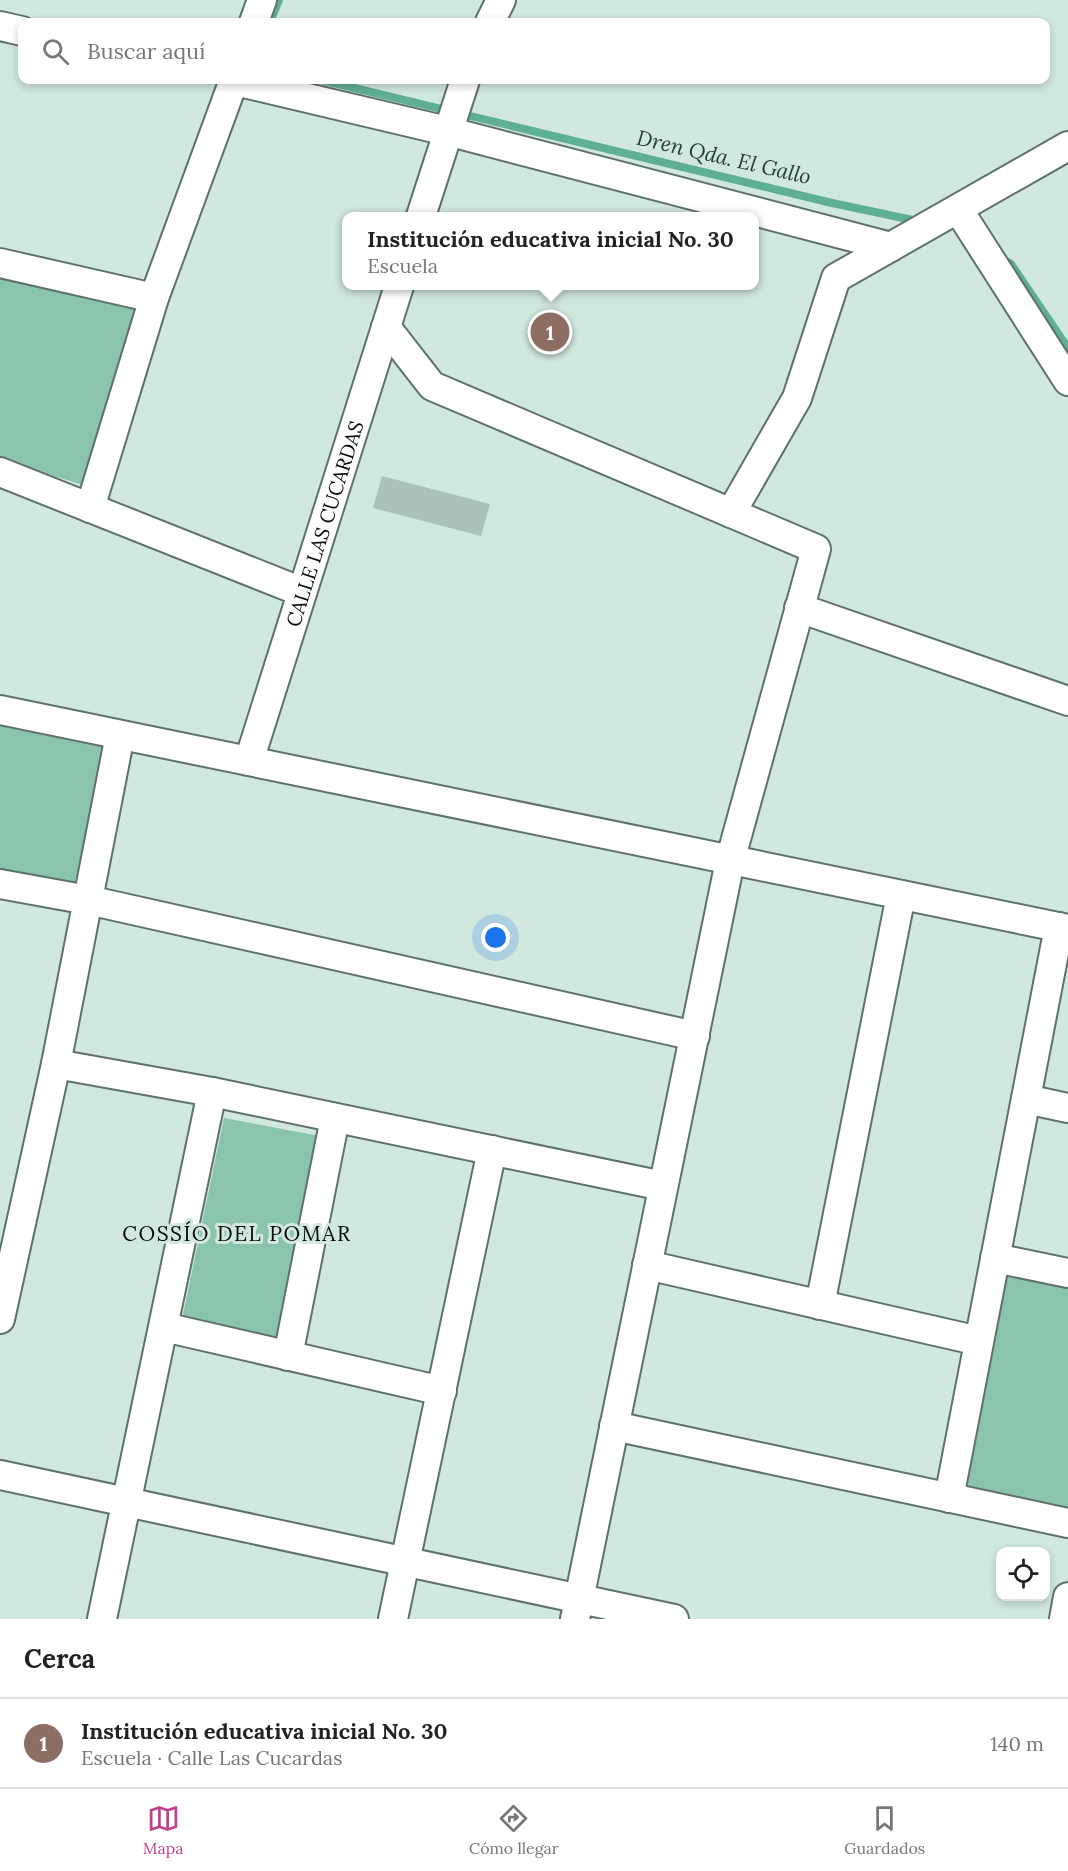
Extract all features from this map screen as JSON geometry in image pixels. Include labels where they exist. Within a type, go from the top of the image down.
[{"type":"street","points":[[255,18],[262,0]]},
{"type":"street","points":[[492,18],[501,0]]},
{"type":"street","points":[[0,26],[18,30]]},
{"type":"street","points":[[90,508],[154,298],[232,84]]},
{"type":"street","points":[[250,84],[447,131],[757,212]]},
{"type":"street","points":[[422,212],[464,84]]},
{"type":"street","points":[[731,513],[797,398],[836,278],[1068,146]]},
{"type":"street","points":[[958,209],[1068,381]]},
{"type":"street","points":[[759,213],[891,247]]},
{"type":"street","points":[[0,263],[154,298]]},
{"type":"street","name":"CALLE LAS CUCARDAS","points":[[249,761],[397,290]]},
{"type":"street","points":[[386,327],[432,386],[816,549],[730,861],[577,1609]]},
{"type":"street","points":[[0,472],[302,592]]},
{"type":"street","points":[[799,608],[1068,701]]},
{"type":"street","points":[[0,710],[1064,928],[1026,1099],[949,1498]]},
{"type":"street","points":[[0,1319],[56,1064],[120,735]]},
{"type":"street","points":[[0,884],[88,900],[694,1036]]},
{"type":"street","points":[[820,1305],[901,895]]},
{"type":"street","points":[[56,1064],[212,1092],[663,1186]]},
{"type":"street","points":[[102,1619],[212,1092]]},
{"type":"street","points":[[1026,1099],[1068,1108]]},
{"type":"street","points":[[288,1356],[335,1118]]},
{"type":"street","points":[[393,1619],[492,1150]]},
{"type":"street","points":[[995,1258],[1068,1273]]},
{"type":"street","points":[[647,1265],[979,1341]]},
{"type":"street","points":[[164,1327],[442,1391]]},
{"type":"street","points":[[614,1426],[1068,1523]]},
{"type":"street","points":[[0,1475],[406,1563],[577,1609],[674,1619]]},
{"type":"street","points":[[1064,1619],[1068,1597]]},
{"type":"green space","points":[[0,272],[141,309],[87,486],[0,460]]},
{"type":"green space","points":[[0,726],[103,745],[75,892],[0,876]]},
{"type":"green space","points":[[224,1118],[325,1137],[282,1348],[181,1324]]},
{"type":"green space","points":[[1009,1267],[1068,1279],[1068,1511],[961,1489]]},
{"type":"building","points":[[382,476],[490,504],[481,536],[373,508]]},
{"type":"waterway","name":"Dren Qda. El Gallo","points":[[272,18],[279,0]]},
{"type":"waterway","name":"Dren Qda. El Gallo","points":[[338,84],[832,203],[922,222]]},
{"type":"waterway","name":"Dren Qda. El Gallo","points":[[1001,258],[1011,264],[1068,348]]},
{"type":"place","name":"Institución educativa inicial No. 30","points":[[550,332]]},
{"type":"district","name":"COSSÍO DEL POMAR","points":[[237,1233]]}]
